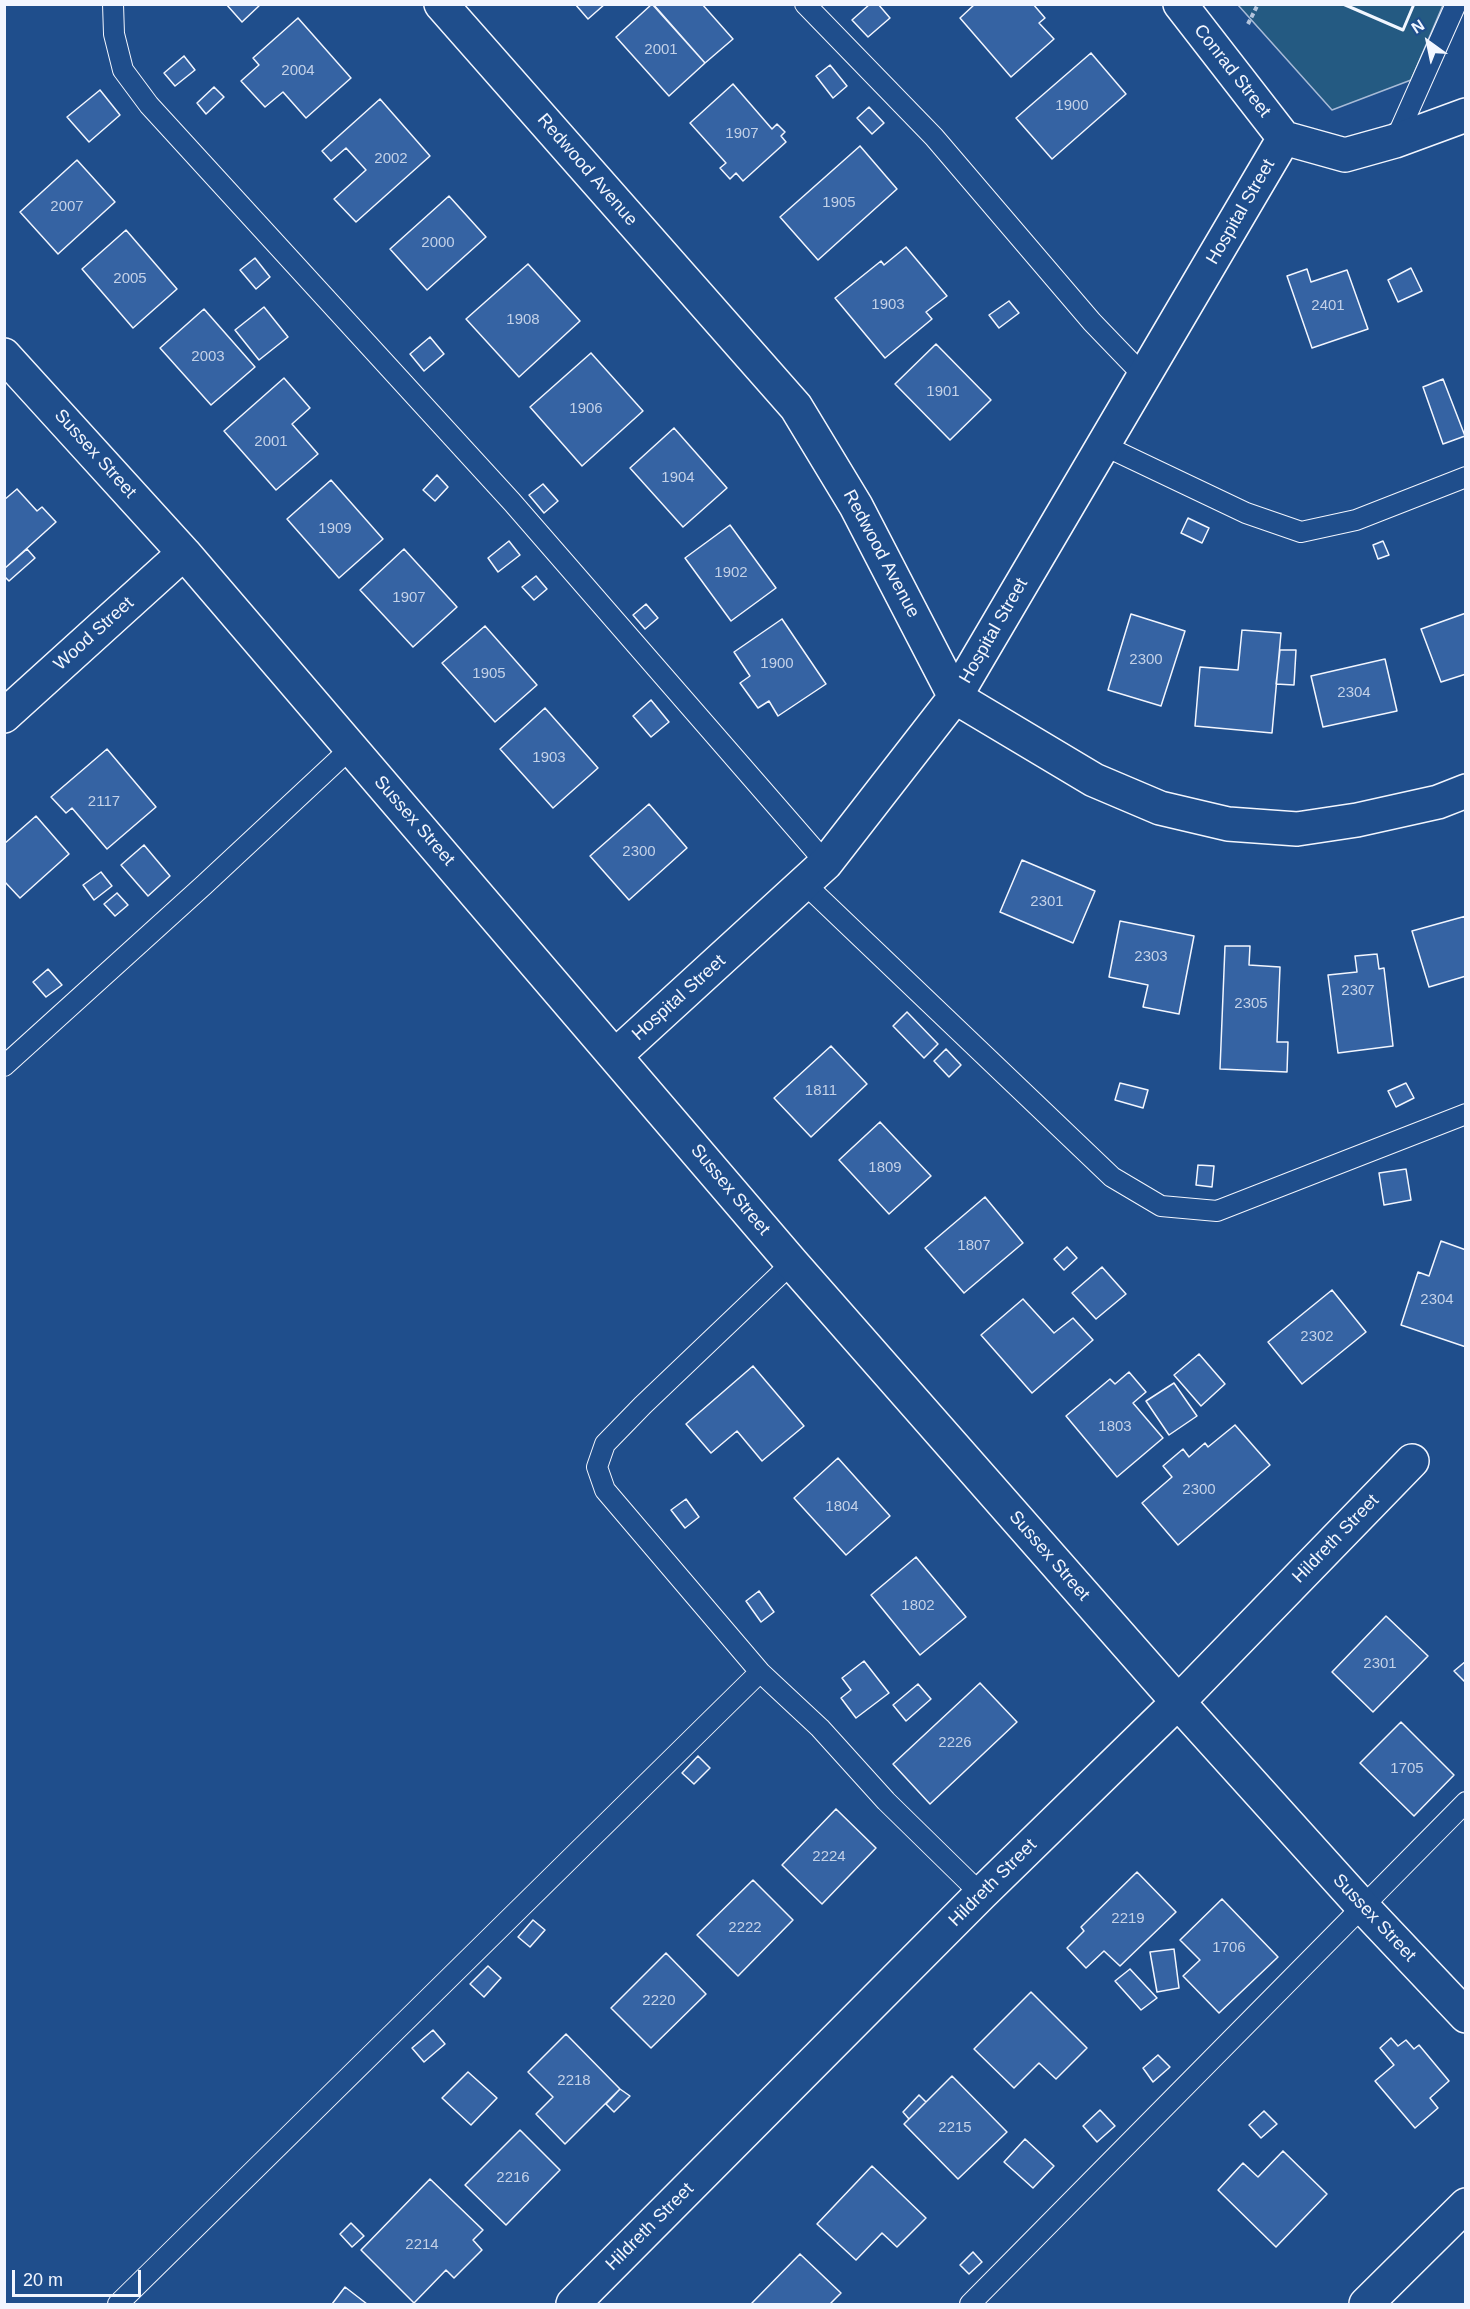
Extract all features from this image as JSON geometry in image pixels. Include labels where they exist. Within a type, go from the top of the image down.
[{"type":"street","name":"Redwood Avenue","points":[[441,4],[796,407],[856,506],[956,697]]},
{"type":"street","name":"Conrad Street","points":[[1180,4],[1284,138]]},
{"type":"street","points":[[1284,138],[1345,155],[1395,141],[1466,115]]},
{"type":"street","name":"Hospital Street","points":[[615,1056],[815,873],[956,697],[1284,138]]},
{"type":"street","name":"Sussex Street","points":[[4,355],[184,553],[792,1263],[1178,1702],[1466,2016]]},
{"type":"street","name":"Wood Street","points":[[4,716],[184,553]]},
{"type":"street","points":[[956,697],[1094,780],[1160,808],[1228,824],[1297,829],[1357,820],[1438,802],[1466,791]]},
{"type":"street","name":"Hildreth Street","points":[[573,2304],[981,1894],[1178,1702],[1412,1461]]},
{"type":"street","points":[[1366,2304],[1466,2205]]},
{"type":"lane","points":[[113,4],[114,34],[123,70],[149,105],[512,501],[815,873],[1112,1177],[1161,1206],[1217,1211],[1466,1114]]},
{"type":"lane","points":[[805,4],[934,137],[1092,322],[1144,376]]},
{"type":"lane","points":[[1395,141],[1456,4]]},
{"type":"lane","points":[[1103,445],[1246,513],[1302,532],[1356,520],[1466,477]]},
{"type":"lane","points":[[4,1066],[351,748]]},
{"type":"lane","points":[[792,1263],[605,1444],[597,1467],[605,1490],[760,1672],[820,1728],[886,1801],[981,1894]]},
{"type":"lane","points":[[118,2304],[760,1672]]},
{"type":"lane","points":[[970,2304],[1466,1802]]},
{"type":"path","points":[[1248,24],[1258,4]]},
{"type":"shaded area","points":[[1238,5],[1443,5],[1411,80],[1332,110]]},
{"type":"building","points":[[226,4],[261,4],[242,22]]},
{"type":"building","points":[[575,4],[605,4],[588,19]]},
{"type":"building","points":[[652,4],[705,63],[669,96],[616,37]]},
{"type":"building","points":[[653,4],[702,4],[733,39],[705,63]]},
{"type":"building","points":[[870,4],[878,4],[890,18],[868,37],[852,20]]},
{"type":"building","points":[[975,4],[1033,4],[1045,18],[1039,23],[1054,39],[1011,77],[960,18]]},
{"type":"building","points":[[298,18],[351,78],[306,118],[283,92],[265,107],[241,81],[259,65],[253,58]]},
{"type":"building","points":[[1091,53],[1126,94],[1052,159],[1016,118]]},
{"type":"building","points":[[184,56],[195,70],[175,86],[164,73]]},
{"type":"building","points":[[830,65],[847,86],[833,98],[816,76]]},
{"type":"building","points":[[733,84],[772,129],[777,124],[785,132],[781,136],[786,142],[743,181],[736,173],[730,179],[720,168],[726,163],[690,123]]},
{"type":"building","points":[[214,87],[224,97],[206,114],[197,103]]},
{"type":"building","points":[[100,90],[120,115],[89,142],[67,117]]},
{"type":"building","points":[[380,99],[430,156],[356,222],[334,199],[366,170],[346,148],[331,161],[322,151]]},
{"type":"building","points":[[869,107],[884,123],[872,134],[857,118]]},
{"type":"building","points":[[860,146],[897,189],[818,260],[780,217]]},
{"type":"building","points":[[77,160],[115,202],[58,254],[20,212]]},
{"type":"building","points":[[449,196],[486,237],[427,290],[390,249]]},
{"type":"building","points":[[126,230],[177,289],[133,328],[82,269]]},
{"type":"building","points":[[906,247],[947,296],[926,312],[932,319],[885,358],[835,298],[881,261],[884,265]]},
{"type":"building","points":[[255,258],[270,277],[256,289],[240,270]]},
{"type":"building","points":[[528,264],[580,321],[519,377],[466,319]]},
{"type":"building","points":[[1411,268],[1422,291],[1398,302],[1388,280]]},
{"type":"building","points":[[1307,269],[1311,282],[1347,270],[1368,329],[1312,348],[1287,276]]},
{"type":"building","points":[[1009,301],[1019,313],[999,328],[989,315]]},
{"type":"building","points":[[264,307],[288,337],[259,360],[235,330]]},
{"type":"building","points":[[204,309],[255,367],[211,405],[160,348]]},
{"type":"building","points":[[430,337],[444,354],[424,371],[410,354]]},
{"type":"building","points":[[936,344],[991,400],[950,440],[895,384]]},
{"type":"building","points":[[591,353],[643,411],[582,466],[530,407]]},
{"type":"building","points":[[284,378],[310,408],[292,424],[318,454],[276,490],[224,431]]},
{"type":"building","points":[[1443,379],[1465,436],[1443,444],[1423,387]]},
{"type":"building","points":[[674,428],[727,488],[683,527],[630,468]]},
{"type":"building","points":[[437,475],[448,487],[435,501],[423,490]]},
{"type":"building","points":[[331,480],[383,539],[339,578],[287,519]]},
{"type":"building","points":[[543,484],[558,501],[544,513],[529,495]]},
{"type":"building","points":[[17,489],[37,511],[42,507],[56,522],[4,569],[4,500]]},
{"type":"building","points":[[1188,518],[1209,528],[1202,543],[1181,533]]},
{"type":"building","points":[[730,525],[776,588],[731,621],[685,558]]},
{"type":"building","points":[[509,541],[520,555],[498,572],[488,558]]},
{"type":"building","points":[[1383,541],[1389,555],[1378,559],[1373,545]]},
{"type":"building","points":[[27,549],[35,558],[9,581],[4,576],[4,569]]},
{"type":"building","points":[[404,549],[457,607],[413,647],[360,590]]},
{"type":"building","points":[[536,576],[547,589],[534,600],[522,587]]},
{"type":"building","points":[[646,604],[658,618],[645,629],[633,615]]},
{"type":"building","points":[[1466,613],[1466,674],[1441,682],[1421,629]]},
{"type":"building","points":[[1131,614],[1185,631],[1161,706],[1108,690]]},
{"type":"building","points":[[782,619],[826,684],[778,716],[769,701],[758,708],[740,683],[750,676],[734,652]]},
{"type":"building","points":[[485,626],[537,685],[495,722],[442,663]]},
{"type":"building","points":[[1242,630],[1281,633],[1272,733],[1195,726],[1200,667],[1238,670]]},
{"type":"building","points":[[1280,650],[1296,650],[1294,685],[1276,684]]},
{"type":"building","points":[[1385,659],[1397,711],[1323,727],[1311,676]]},
{"type":"building","points":[[651,700],[669,722],[651,737],[633,716]]},
{"type":"building","points":[[545,708],[598,768],[553,808],[500,749]]},
{"type":"building","points":[[107,749],[156,807],[107,849],[72,808],[66,813],[51,797]]},
{"type":"building","points":[[649,804],[687,848],[629,900],[590,856]]},
{"type":"building","points":[[36,816],[69,854],[20,898],[4,881],[4,844]]},
{"type":"building","points":[[144,845],[170,876],[148,896],[121,865]]},
{"type":"building","points":[[1022,860],[1095,891],[1073,943],[1000,912]]},
{"type":"building","points":[[101,872],[112,886],[94,900],[83,885]]},
{"type":"building","points":[[117,893],[128,905],[115,916],[104,904]]},
{"type":"building","points":[[1466,916],[1466,976],[1429,987],[1412,931]]},
{"type":"building","points":[[1120,921],[1194,936],[1179,1014],[1143,1007],[1148,985],[1109,977]]},
{"type":"building","points":[[1225,946],[1250,946],[1249,965],[1280,967],[1277,1042],[1288,1042],[1287,1072],[1220,1069]]},
{"type":"building","points":[[1377,954],[1379,969],[1384,968],[1393,1046],[1338,1053],[1328,975],[1357,972],[1355,956]]},
{"type":"building","points":[[48,969],[62,985],[46,997],[33,982]]},
{"type":"building","points":[[907,1012],[938,1044],[924,1058],[893,1026]]},
{"type":"building","points":[[831,1046],[867,1084],[811,1137],[774,1098]]},
{"type":"building","points":[[946,1049],[961,1065],[949,1077],[934,1061]]},
{"type":"building","points":[[1120,1083],[1148,1090],[1143,1108],[1115,1100]]},
{"type":"building","points":[[1406,1083],[1414,1098],[1396,1107],[1388,1091]]},
{"type":"building","points":[[880,1122],[931,1176],[889,1214],[839,1160]]},
{"type":"building","points":[[1198,1165],[1214,1166],[1212,1187],[1196,1185]]},
{"type":"building","points":[[1406,1169],[1411,1200],[1384,1205],[1379,1173]]},
{"type":"building","points":[[985,1197],[1023,1243],[964,1293],[925,1248]]},
{"type":"building","points":[[1441,1241],[1466,1250],[1466,1347],[1401,1325],[1418,1272],[1429,1276]]},
{"type":"building","points":[[1067,1247],[1077,1258],[1064,1270],[1054,1259]]},
{"type":"building","points":[[1102,1267],[1126,1294],[1096,1319],[1072,1293]]},
{"type":"building","points":[[1332,1290],[1366,1332],[1302,1384],[1268,1342]]},
{"type":"building","points":[[1023,1299],[1054,1333],[1073,1318],[1093,1340],[1032,1393],[981,1335]]},
{"type":"building","points":[[1199,1354],[1225,1384],[1201,1406],[1174,1375]]},
{"type":"building","points":[[753,1366],[804,1426],[762,1461],[737,1431],[711,1453],[686,1424]]},
{"type":"building","points":[[1129,1372],[1146,1392],[1133,1403],[1163,1438],[1117,1477],[1066,1416],[1110,1379],[1115,1384]]},
{"type":"building","points":[[1174,1383],[1197,1416],[1169,1435],[1146,1401]]},
{"type":"building","points":[[1235,1425],[1270,1465],[1178,1545],[1142,1503],[1172,1477],[1163,1466],[1183,1449],[1189,1457],[1205,1443],[1208,1447]]},
{"type":"building","points":[[838,1458],[890,1516],[846,1555],[794,1498]]},
{"type":"building","points":[[686,1499],[699,1517],[685,1528],[671,1510]]},
{"type":"building","points":[[916,1557],[966,1617],[920,1655],[871,1595]]},
{"type":"building","points":[[759,1591],[774,1612],[761,1622],[746,1601]]},
{"type":"building","points":[[1386,1616],[1428,1656],[1373,1712],[1332,1672]]},
{"type":"building","points":[[864,1661],[889,1693],[856,1718],[841,1698],[851,1690],[842,1678]]},
{"type":"building","points":[[1466,1661],[1466,1683],[1454,1671]]},
{"type":"building","points":[[980,1683],[1017,1722],[930,1804],[893,1764]]},
{"type":"building","points":[[918,1684],[931,1699],[906,1721],[893,1705]]},
{"type":"building","points":[[1401,1722],[1454,1775],[1414,1816],[1360,1763]]},
{"type":"building","points":[[698,1756],[710,1768],[694,1784],[682,1773]]},
{"type":"building","points":[[836,1809],[876,1848],[822,1904],[782,1865]]},
{"type":"building","points":[[1137,1872],[1176,1912],[1120,1966],[1104,1951],[1086,1968],[1067,1948],[1084,1931],[1081,1927]]},
{"type":"building","points":[[753,1880],[793,1920],[738,1976],[697,1935]]},
{"type":"building","points":[[1222,1899],[1278,1957],[1219,2013],[1183,1976],[1200,1960],[1180,1940]]},
{"type":"building","points":[[533,1920],[545,1930],[530,1947],[518,1937]]},
{"type":"building","points":[[1174,1949],[1179,1988],[1157,1992],[1150,1952]]},
{"type":"building","points":[[666,1953],[706,1994],[651,2048],[611,2008]]},
{"type":"building","points":[[488,1966],[501,1978],[484,1997],[470,1984]]},
{"type":"building","points":[[1130,1969],[1157,1998],[1141,2010],[1115,1981]]},
{"type":"building","points":[[1031,1992],[1087,2048],[1056,2079],[1039,2063],[1014,2088],[974,2049]]},
{"type":"building","points":[[433,2030],[445,2044],[424,2062],[412,2048]]},
{"type":"building","points":[[566,2034],[620,2089],[565,2144],[536,2114],[553,2097],[528,2072]]},
{"type":"building","points":[[1391,2038],[1398,2046],[1406,2040],[1414,2049],[1419,2045],[1449,2081],[1430,2098],[1438,2108],[1415,2128],[1375,2081],[1394,2065],[1380,2048]]},
{"type":"building","points":[[1158,2055],[1170,2067],[1153,2082],[1143,2068]]},
{"type":"building","points":[[468,2072],[497,2098],[471,2125],[442,2098]]},
{"type":"building","points":[[952,2076],[1007,2132],[958,2179],[904,2124]]},
{"type":"building","points":[[620,2089],[630,2096],[614,2112],[606,2104]]},
{"type":"building","points":[[919,2095],[926,2102],[909,2119],[903,2112]]},
{"type":"building","points":[[1100,2110],[1115,2126],[1097,2142],[1083,2126]]},
{"type":"building","points":[[1264,2111],[1277,2124],[1261,2138],[1249,2125]]},
{"type":"building","points":[[520,2130],[560,2170],[506,2225],[465,2185]]},
{"type":"building","points":[[1025,2139],[1054,2166],[1033,2188],[1004,2162]]},
{"type":"building","points":[[1283,2151],[1327,2194],[1276,2247],[1218,2190],[1243,2163],[1258,2177]]},
{"type":"building","points":[[872,2166],[926,2218],[897,2247],[882,2233],[856,2260],[817,2224]]},
{"type":"building","points":[[430,2179],[483,2230],[473,2240],[482,2250],[454,2278],[446,2270],[414,2303],[361,2250]]},
{"type":"building","points":[[351,2223],[364,2236],[352,2247],[340,2234]]},
{"type":"building","points":[[973,2252],[982,2262],[969,2274],[960,2265]]},
{"type":"building","points":[[800,2254],[841,2293],[830,2304],[751,2304]]},
{"type":"building","points":[[345,2287],[367,2304],[332,2304]]},
{"type":"wall","points":[[1343,4],[1403,30],[1414,4]]}]
